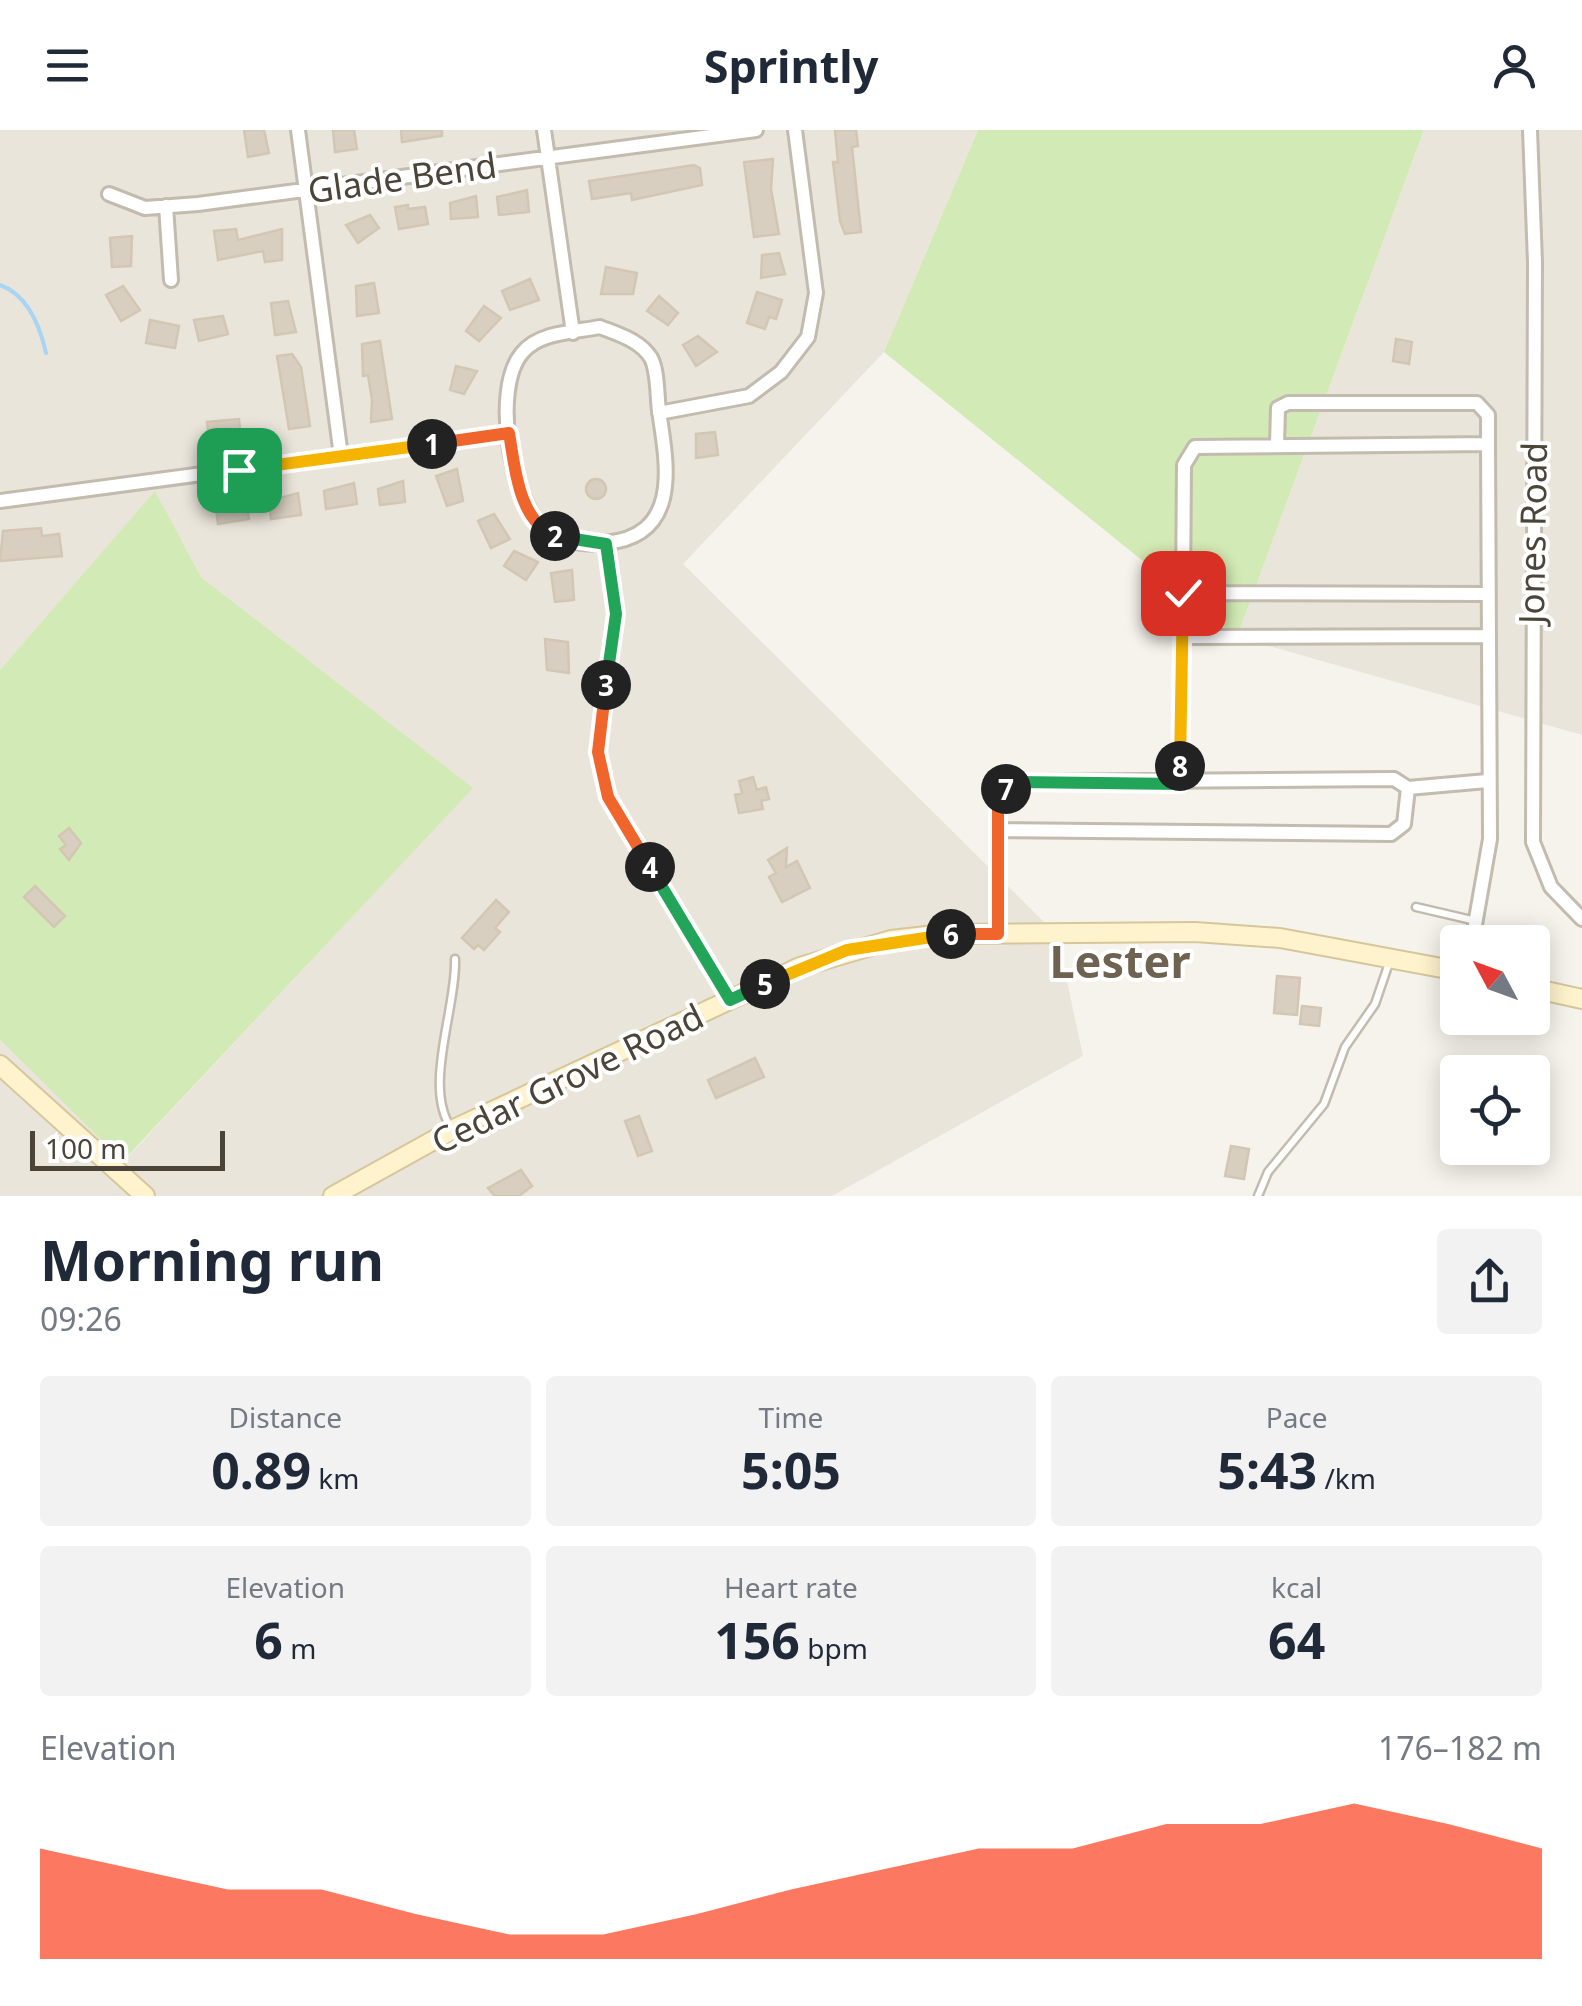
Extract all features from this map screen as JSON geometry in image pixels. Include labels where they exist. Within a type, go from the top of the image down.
[{"type":"main road","name":"Cedar Grove Road","points":[[333,1196],[452,1130],[730,1000],[847,950],[908,938],[1195,932],[1280,938],[1440,967]]},
{"type":"main road","points":[[1550,992],[1582,999]]},
{"type":"main road","points":[[0,1064],[146,1196]]},
{"type":"street","points":[[298,130],[340,456]]},
{"type":"street","points":[[544,130],[574,332]]},
{"type":"street","name":"Glade Bend","points":[[108,194],[145,208],[166,206],[756,130]]},
{"type":"street","points":[[659,413],[749,396],[781,372],[808,338],[816,293],[795,130]]},
{"type":"street","name":"Jones Road","points":[[1530,130],[1535,262],[1533,842],[1551,888],[1582,919]]},
{"type":"street","points":[[166,206],[172,280]]},
{"type":"street","points":[[600,327],[630,339],[651,359],[659,413],[669,477],[661,510],[636,534],[606,544],[570,541],[548,533],[520,494],[509,433],[508,381],[521,354],[539,340],[600,327]]},
{"type":"street","points":[[1277,446],[1278,408],[1288,402],[1477,404],[1488,414],[1490,839],[1476,925]]},
{"type":"street","points":[[0,501],[509,433]]},
{"type":"street","points":[[1180,784],[1184,465],[1195,447],[1488,444]]},
{"type":"street","points":[[606,544],[616,614],[598,752],[608,797],[730,1000]]},
{"type":"street","points":[[1183,593],[1490,594]]},
{"type":"street","points":[[1183,637],[1488,636]]},
{"type":"street","points":[[998,934],[998,796],[1012,782],[1180,784],[1394,779],[1408,788],[1488,781]]},
{"type":"street","points":[[997,830],[1391,834],[1404,824],[1408,788]]},
{"type":"lane","points":[[1416,907],[1477,921]]},
{"type":"lane","points":[[1258,1196],[1268,1172],[1324,1104],[1344,1047],[1375,1004],[1392,957]]},
{"type":"lane","points":[[452,1130],[442,1117],[440,1087],[448,1012],[456,989],[454,959]]},
{"type":"shaded area","points":[[0,130],[978,130],[884,352],[683,564],[1057,935],[1083,1056],[832,1196],[0,1196],[0,1040],[124,1161],[472,788],[201,577],[155,492],[0,670]]},
{"type":"shaded area","points":[[1424,130],[1582,130],[1582,735],[1237,637]]},
{"type":"green space","points":[[978,130],[1424,130],[1237,637],[884,352]]},
{"type":"green space","points":[[155,491],[201,577],[473,788],[123,1161],[0,1040],[0,670]]},
{"type":"building","points":[[244,130],[264,130],[269,153],[248,157]]},
{"type":"building","points":[[333,130],[354,130],[357,149],[335,152]]},
{"type":"building","points":[[401,130],[442,130],[442,136],[402,142]]},
{"type":"building","points":[[835,130],[856,130],[858,146],[852,147],[861,232],[845,234],[840,221],[833,162],[838,162]]},
{"type":"building","points":[[773,159],[771,189],[779,234],[754,237],[744,162]]},
{"type":"building","points":[[694,165],[700,168],[702,185],[632,200],[631,193],[592,199],[589,181]]},
{"type":"building","points":[[527,190],[529,212],[499,215],[497,197]]},
{"type":"building","points":[[476,196],[478,217],[451,219],[450,203]]},
{"type":"building","points":[[408,205],[408,209],[425,207],[428,224],[399,229],[395,207]]},
{"type":"building","points":[[370,215],[379,228],[358,243],[346,225]]},
{"type":"building","points":[[236,229],[238,240],[282,229],[282,260],[265,262],[263,251],[218,260],[214,231]]},
{"type":"building","points":[[132,236],[131,266],[112,267],[110,238]]},
{"type":"building","points":[[779,253],[785,274],[761,278],[762,255]]},
{"type":"building","points":[[606,267],[637,273],[633,294],[601,294]]},
{"type":"building","points":[[530,279],[539,300],[510,310],[502,291]]},
{"type":"building","points":[[374,283],[379,313],[357,316],[356,286]]},
{"type":"building","points":[[123,286],[140,310],[121,321],[106,295]]},
{"type":"building","points":[[757,292],[782,300],[776,319],[769,317],[765,329],[747,323]]},
{"type":"building","points":[[659,296],[678,313],[668,325],[647,311]]},
{"type":"building","points":[[288,301],[296,332],[275,335],[271,303]]},
{"type":"building","points":[[484,306],[501,318],[479,341],[466,331]]},
{"type":"building","points":[[223,316],[228,334],[199,341],[194,320]]},
{"type":"building","points":[[150,320],[179,326],[175,348],[146,343]]},
{"type":"building","points":[[698,336],[717,352],[696,366],[683,345]]},
{"type":"building","points":[[1396,339],[1412,342],[1409,364],[1393,361]]},
{"type":"building","points":[[380,341],[392,419],[371,422],[372,400],[368,375],[363,376],[362,344]]},
{"type":"building","points":[[292,354],[301,367],[310,426],[289,429],[277,356]]},
{"type":"building","points":[[456,366],[477,371],[464,394],[450,390]]},
{"type":"building","points":[[239,419],[241,440],[209,439],[207,422]]},
{"type":"building","points":[[715,432],[718,455],[696,458],[696,434]]},
{"type":"building","points":[[457,469],[463,501],[447,506],[436,476]]},
{"type":"building","points":[[596,479],[606,489],[596,499],[586,489]]},
{"type":"building","points":[[403,481],[405,502],[380,505],[378,489]]},
{"type":"building","points":[[354,483],[357,504],[326,509],[324,491]]},
{"type":"building","points":[[298,493],[301,515],[271,519],[269,501]]},
{"type":"building","points":[[246,499],[249,519],[218,524],[216,508]]},
{"type":"building","points":[[494,514],[510,539],[491,548],[478,521]]},
{"type":"building","points":[[41,528],[42,536],[59,534],[62,556],[0,561],[3,531]]},
{"type":"building","points":[[514,551],[538,562],[526,580],[504,566]]},
{"type":"building","points":[[572,570],[574,600],[555,602],[551,573]]},
{"type":"building","points":[[545,639],[568,642],[569,673],[547,670]]},
{"type":"building","points":[[753,777],[757,790],[766,787],[769,799],[761,801],[763,809],[739,813],[735,795],[742,793],[739,781]]},
{"type":"building","points":[[69,828],[81,843],[69,860],[60,849],[66,845],[59,836]]},
{"type":"building","points":[[787,848],[786,867],[797,861],[810,888],[782,902],[769,877],[776,873],[768,860]]},
{"type":"building","points":[[35,886],[65,916],[54,927],[24,897]]},
{"type":"building","points":[[496,900],[509,912],[495,928],[500,932],[484,950],[478,945],[474,949],[462,938]]},
{"type":"building","points":[[1277,976],[1300,978],[1297,1015],[1274,1013]]},
{"type":"building","points":[[1302,1006],[1321,1008],[1319,1026],[1300,1024]]},
{"type":"building","points":[[755,1058],[764,1077],[716,1098],[708,1080]]},
{"type":"building","points":[[639,1116],[652,1151],[638,1156],[625,1121]]},
{"type":"building","points":[[1231,1146],[1249,1149],[1244,1179],[1225,1176]]},
{"type":"building","points":[[521,1170],[532,1186],[519,1196],[495,1196],[488,1188]]},
{"type":"waterway","points":[[0,285],[25,304],[36,322],[46,353]]},
{"type":"district","name":"Lester","points":[[1120,960]]},
{"type":"route","points":[[239,470],[509,433],[520,494],[533,516],[548,533],[570,541],[606,544],[616,614],[598,752],[608,797],[730,1000],[847,950],[944,934],[998,934],[998,796],[1012,782],[1180,784],[1183,593]]}]
